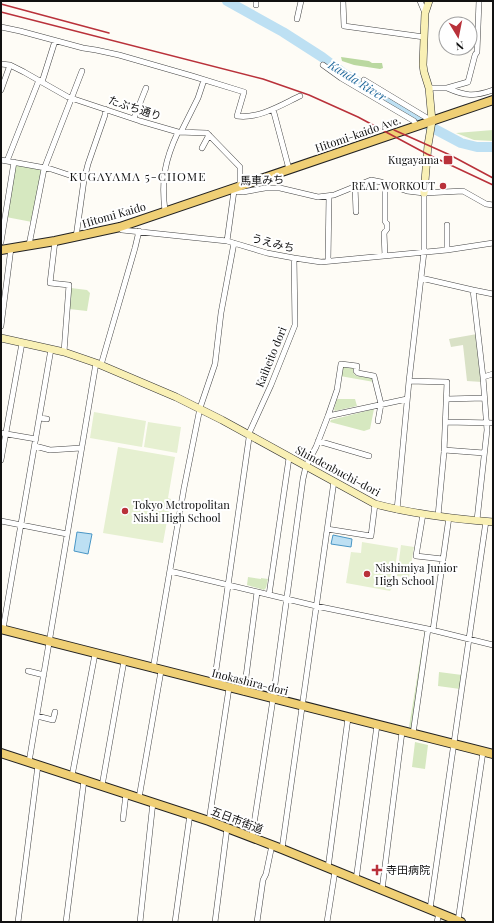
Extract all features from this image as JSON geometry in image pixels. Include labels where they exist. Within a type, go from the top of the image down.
[{"type":"main road","name":"Hitomi-kaido Ave.","points":[[235,188],[493,100]]},
{"type":"main road","name":"Hitomi Kaido","points":[[1,250],[76,237],[120,227],[235,188]]},
{"type":"main road","name":"Inokashira-dori","points":[[2,629],[302,707],[493,754]]},
{"type":"main road","name":"五日市街道","points":[[1,753],[190,814],[252,837],[460,922]]},
{"type":"street","points":[[297,19],[301,1]]},
{"type":"street","points":[[343,1],[344,26],[424,38]]},
{"type":"street","points":[[420,1],[425,13]]},
{"type":"street","points":[[397,510],[407,399],[424,252],[424,193],[431,122],[429,88],[423,65],[425,13],[429,1]]},
{"type":"street","points":[[429,88],[447,88],[468,82],[477,52],[479,1]]},
{"type":"street","points":[[1,27],[119,55],[244,92],[237,116],[244,117],[273,109],[300,96]]},
{"type":"street","points":[[7,161],[55,41]]},
{"type":"street","name":"たぶち通り","points":[[1,64],[10,65],[58,92],[72,98],[180,132],[202,132],[209,135]]},
{"type":"street","points":[[1,90],[10,65]]},
{"type":"street","points":[[322,65],[341,78],[414,121],[418,125]]},
{"type":"street","points":[[30,245],[44,169],[82,71]]},
{"type":"street","points":[[165,211],[163,197],[165,166],[170,150],[198,98],[204,80]]},
{"type":"street","points":[[364,80],[431,122]]},
{"type":"street","points":[[134,118],[146,88]]},
{"type":"street","points":[[447,88],[463,95],[480,95],[493,90]]},
{"type":"street","points":[[76,237],[84,180],[90,157],[105,115],[105,109]]},
{"type":"street","points":[[273,109],[289,169]]},
{"type":"street","points":[[202,148],[209,135],[240,167],[241,170],[235,188],[227,241]]},
{"type":"street","points":[[1,160],[44,169],[51,169],[84,180]]},
{"type":"street","points":[[1,242],[14,162]]},
{"type":"street","name":"馬車みち","points":[[235,188],[243,192],[265,188],[282,188],[318,197],[334,195],[371,180],[407,191],[424,193],[463,191],[486,204],[493,205]]},
{"type":"street","points":[[385,184],[385,221],[387,224],[387,229],[384,233],[385,256]]},
{"type":"street","points":[[355,186],[356,212]]},
{"type":"street","points":[[328,261],[329,196]]},
{"type":"street","points":[[447,225],[447,250]]},
{"type":"street","name":"うえみち","points":[[120,227],[122,230],[227,241],[267,253],[314,261],[447,250],[493,243]]},
{"type":"street","points":[[29,762],[44,675],[48,642],[98,364],[139,231]]},
{"type":"street","points":[[55,241],[50,283],[69,285],[64,352]]},
{"type":"street","points":[[139,798],[170,571],[184,488],[200,408],[215,364],[221,313],[234,243]]},
{"type":"street","points":[[1,326],[11,248]]},
{"type":"street","name":"Kaiheito dori","points":[[214,684],[250,431],[271,385],[295,325],[294,258]]},
{"type":"street","points":[[421,278],[493,294]]},
{"type":"street","points":[[473,290],[487,423],[477,520]]},
{"type":"street","name":"Shindenbuchi-dori","points":[[1,338],[64,352],[98,364],[200,408],[289,458],[376,504],[397,510],[489,522]]},
{"type":"street","points":[[1,460],[3,433],[22,343]]},
{"type":"street","points":[[2,629],[52,349]]},
{"type":"street","points":[[252,837],[306,466],[318,441],[337,390],[341,364],[356,366],[358,373],[374,376],[381,404],[378,421]]},
{"type":"street","points":[[483,377],[493,374]]},
{"type":"street","points":[[409,381],[447,382],[446,422],[438,516]]},
{"type":"street","points":[[447,399],[484,398]]},
{"type":"street","points":[[328,416],[407,399]]},
{"type":"street","points":[[40,418],[47,419]]},
{"type":"street","points":[[446,422],[493,424]]},
{"type":"street","points":[[3,433],[36,440]]},
{"type":"street","points":[[318,441],[369,456]]},
{"type":"street","points":[[34,446],[50,450],[82,448]]},
{"type":"street","points":[[444,450],[484,453]]},
{"type":"street","points":[[269,595],[289,458]]},
{"type":"street","points":[[282,849],[334,481]]},
{"type":"street","points":[[327,530],[371,536],[376,504]]},
{"type":"street","points":[[423,514],[416,556],[443,559]]},
{"type":"street","points":[[413,734],[449,517]]},
{"type":"street","points":[[1,521],[67,534]]},
{"type":"street","points":[[430,909],[468,639],[489,522]]},
{"type":"street","points":[[170,571],[316,606],[430,629],[493,644]]},
{"type":"street","points":[[244,692],[257,592]]},
{"type":"street","points":[[72,776],[96,654]]},
{"type":"street","points":[[102,786],[124,661]]},
{"type":"street","points":[[28,671],[44,675]]},
{"type":"street","points":[[209,821],[229,688]]},
{"type":"street","points":[[37,716],[53,720],[55,712]]},
{"type":"street","points":[[326,922],[348,718]]},
{"type":"street","points":[[356,880],[377,725]]},
{"type":"street","points":[[382,890],[402,732]]},
{"type":"street","points":[[460,922],[483,752]]},
{"type":"street","points":[[18,922],[38,765]]},
{"type":"street","points":[[66,922],[84,780]]},
{"type":"street","points":[[123,819],[126,794]]},
{"type":"street","points":[[140,922],[153,802]]},
{"type":"street","points":[[175,922],[190,814]]},
{"type":"street","points":[[215,922],[227,828]]},
{"type":"street","points":[[258,922],[263,880],[266,874],[272,845]]},
{"type":"street","points":[[437,922],[439,913]]},
{"type":"green space","points":[[341,57],[369,61],[372,63],[382,63],[383,68],[380,69],[354,65],[342,61]]},
{"type":"green space","points":[[493,130],[493,141],[474,140],[456,133]]},
{"type":"green space","points":[[17,165],[41,170],[42,172],[32,222],[6,217],[15,167]]},
{"type":"green space","points":[[71,288],[87,290],[90,293],[87,311],[69,309]]},
{"type":"green space","points":[[477,334],[482,382],[467,381],[463,345],[451,347],[449,339]]},
{"type":"green space","points":[[345,366],[353,368],[354,374],[357,376],[372,378],[374,382],[340,376],[342,367]]},
{"type":"green space","points":[[337,399],[355,399],[357,406],[335,411],[334,409]]},
{"type":"green space","points":[[374,409],[370,429],[364,431],[330,422],[331,420]]},
{"type":"green space","points":[[94,412],[146,421],[142,447],[90,438]]},
{"type":"green space","points":[[148,422],[181,427],[177,453],[144,447]]},
{"type":"green space","points":[[118,447],[175,457],[168,498],[171,499],[163,543],[103,533]]},
{"type":"green space","points":[[362,542],[398,548],[392,588],[390,591],[346,583],[351,552],[361,553]]},
{"type":"green space","points":[[401,545],[414,547],[409,578],[397,576]]},
{"type":"green space","points":[[248,577],[268,579],[266,588],[264,590],[247,585]]},
{"type":"green space","points":[[426,630],[412,728],[409,727]]},
{"type":"green space","points":[[439,672],[462,675],[460,689],[438,686]]},
{"type":"green space","points":[[415,742],[428,745],[425,769],[412,767]]},
{"type":"water","points":[[77,532],[92,534],[88,554],[74,551]]},
{"type":"water","points":[[333,535],[352,539],[351,547],[331,544]]},
{"type":"waterway","name":"Kanda River","points":[[227,1],[283,32],[322,57],[343,73],[429,126],[461,143],[477,147],[493,147]]},
{"type":"railway","points":[[1,4],[109,33]]},
{"type":"railway","points":[[1,12],[263,79],[309,95],[358,117],[427,154],[493,185]]},
{"type":"railway","points":[[394,130],[450,155],[493,178]]},
{"type":"place","name":"Kugayama","points":[[448,160]]},
{"type":"place","name":"REAL WORKOUT","points":[[443,186]]},
{"type":"place","name":"Tokyo Metropolitan Nishi High School","points":[[125,511]]},
{"type":"place","name":"Nishimiya Junior High School","points":[[367,574]]},
{"type":"place","name":"寺田病院","points":[[377,870]]},
{"type":"district","name":"KUGAYAMA 5-CHOME","points":[[138,177]]}]
